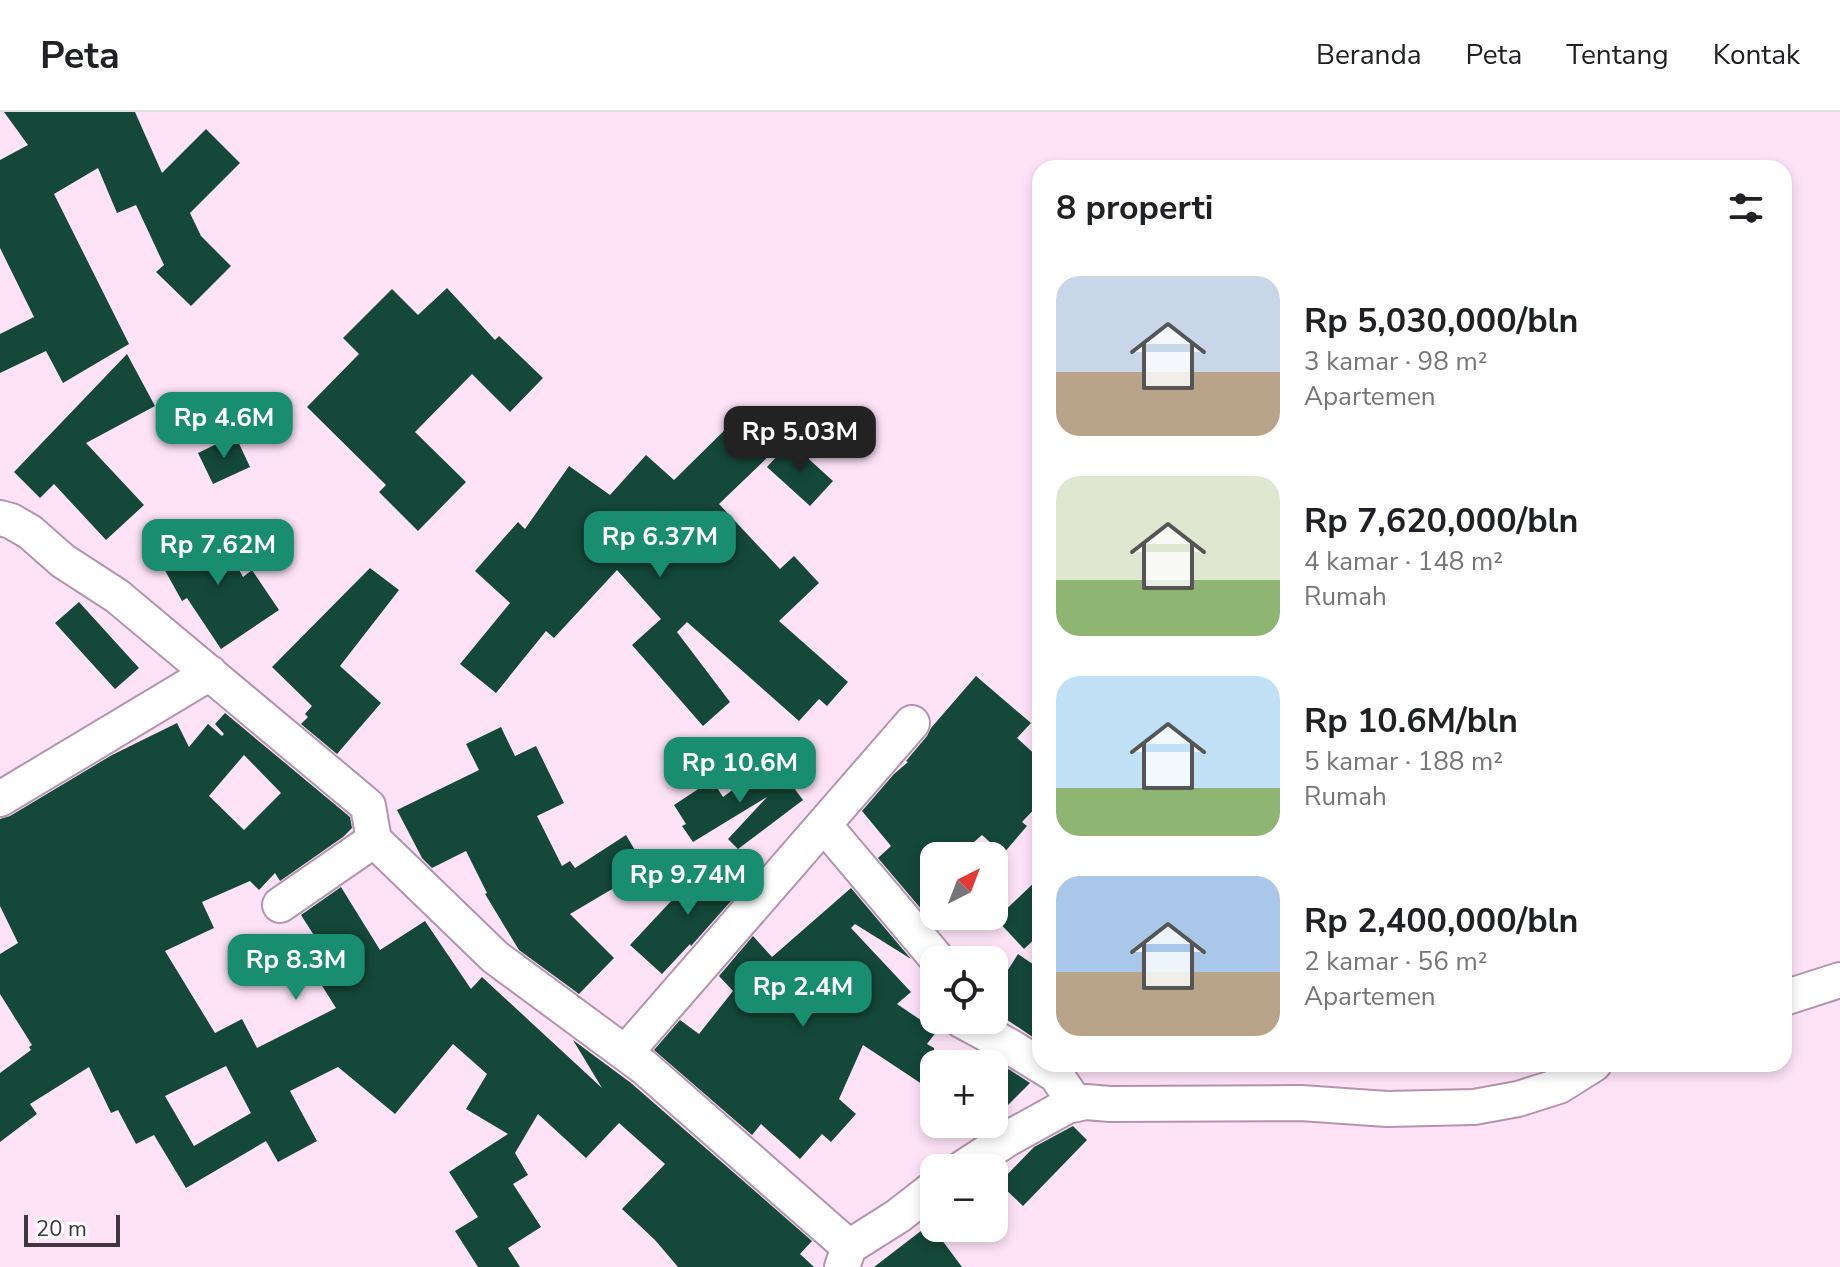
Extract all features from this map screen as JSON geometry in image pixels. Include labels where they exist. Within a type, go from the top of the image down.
[{"type":"street","points":[[0,518],[30,532],[63,561],[117,596],[368,806],[374,840],[495,957],[644,1067],[846,1257],[920,1199]]},
{"type":"street","points":[[0,799],[210,673]]},
{"type":"street","points":[[625,1053],[912,723]]},
{"type":"street","points":[[824,825],[926,946]]},
{"type":"street","points":[[280,905],[374,840]]},
{"type":"street","points":[[1792,995],[1840,980]]},
{"type":"street","points":[[987,1034],[1032,1060]]},
{"type":"street","points":[[1051,1072],[1076,1104]]},
{"type":"street","points":[[984,1154],[1067,1106],[1086,1102],[1301,1103],[1387,1109],[1474,1107],[1518,1099],[1559,1086],[1581,1072]]},
{"type":"building","points":[[4,112],[135,112],[162,173],[206,129],[240,163],[190,213],[201,236],[231,266],[191,306],[156,272],[164,265],[136,205],[117,213],[98,168],[54,194],[129,344],[63,383],[46,351],[0,373],[0,334],[34,317],[0,248],[0,160],[28,145]]},
{"type":"building","points":[[447,288],[495,340],[499,336],[543,378],[510,412],[472,374],[415,432],[466,482],[418,531],[379,492],[386,485],[307,407],[359,354],[343,338],[392,289],[418,315]]},
{"type":"building","points":[[127,354],[155,406],[86,443],[144,505],[106,540],[54,484],[40,498],[14,472]]},
{"type":"building","points":[[738,417],[773,452],[719,504],[780,569],[794,556],[819,583],[779,621],[848,682],[827,706],[819,699],[799,721],[687,622],[677,632],[730,702],[703,726],[632,645],[661,619],[617,570],[554,638],[546,631],[496,693],[460,664],[510,603],[475,571],[518,522],[525,529],[569,466],[610,495],[646,455],[674,480]]},
{"type":"building","points":[[235,435],[250,467],[213,484],[198,453]]},
{"type":"building","points":[[790,442],[833,481],[810,506],[767,467]]},
{"type":"building","points":[[216,527],[243,577],[252,570],[279,610],[221,649],[187,598],[182,601],[158,558]]},
{"type":"building","points":[[370,568],[399,590],[340,666],[381,703],[337,754],[301,724],[312,706],[272,667]]},
{"type":"building","points":[[79,602],[139,668],[115,689],[55,623]]},
{"type":"building","points":[[976,676],[1031,723],[1017,738],[1032,752],[1032,811],[1022,822],[1027,826],[1008,848],[1008,842],[990,842],[982,835],[974,842],[920,842],[920,908],[878,858],[891,846],[862,811],[908,762]]},
{"type":"building","points":[[225,713],[350,817],[352,828],[280,881],[275,873],[259,890],[250,881],[202,902],[214,928],[165,951],[215,1033],[242,1019],[257,1048],[336,1008],[314,973],[331,962],[301,915],[341,887],[380,950],[425,921],[471,989],[482,977],[602,1088],[573,1040],[631,1083],[812,1241],[800,1254],[814,1267],[678,1267],[622,1209],[665,1164],[619,1123],[586,1158],[538,1114],[515,1153],[528,1175],[513,1184],[541,1227],[508,1248],[520,1267],[478,1267],[455,1231],[478,1217],[449,1172],[508,1134],[466,1109],[487,1074],[453,1044],[395,1114],[338,1067],[290,1091],[317,1141],[278,1162],[266,1141],[186,1188],[154,1135],[136,1144],[118,1110],[111,1113],[89,1067],[30,1104],[37,1114],[0,1142],[0,1073],[31,1050],[29,1047],[32,1045],[0,994],[0,954],[18,943],[0,906],[0,819],[112,755],[177,723],[189,747],[208,724],[222,736],[224,734],[215,724]],"holes":[[[244,755],[281,793],[244,830],[209,796]],[[226,1066],[251,1113],[194,1146],[165,1096]]]},
{"type":"building","points":[[501,727],[515,756],[536,746],[564,803],[537,816],[562,866],[570,861],[575,868],[626,835],[646,869],[570,914],[614,958],[579,994],[519,950],[485,894],[466,851],[432,868],[422,858],[397,810],[479,770],[466,744]]},
{"type":"building","points":[[773,760],[803,800],[738,849],[728,839],[767,797],[693,842],[682,826],[686,824],[674,805],[712,780],[723,797]]},
{"type":"building","points":[[730,859],[747,883],[662,974],[630,945],[673,899]]},
{"type":"building","points":[[1032,885],[1032,942],[1024,949],[1006,930],[1008,908]]},
{"type":"building","points":[[851,888],[911,959],[855,924],[851,928],[911,992],[897,1004],[920,1020],[920,1034],[935,1034],[927,1044],[934,1050],[920,1050],[920,1083],[863,1045],[839,1099],[856,1114],[831,1142],[822,1134],[800,1159],[761,1124],[752,1135],[654,1050],[680,1020],[699,1034],[733,991],[719,976],[753,936],[772,957]]},
{"type":"building","points":[[1018,954],[1032,964],[1032,1037],[1008,1020],[1008,970]]},
{"type":"building","points":[[1008,1069],[1030,1083],[1008,1105]]},
{"type":"building","points":[[1073,1126],[1087,1140],[1023,1206],[1008,1192],[1008,1174],[1034,1147]]},
{"type":"building","points":[[920,1232],[920,1242],[943,1242],[962,1267],[874,1267]]}]
